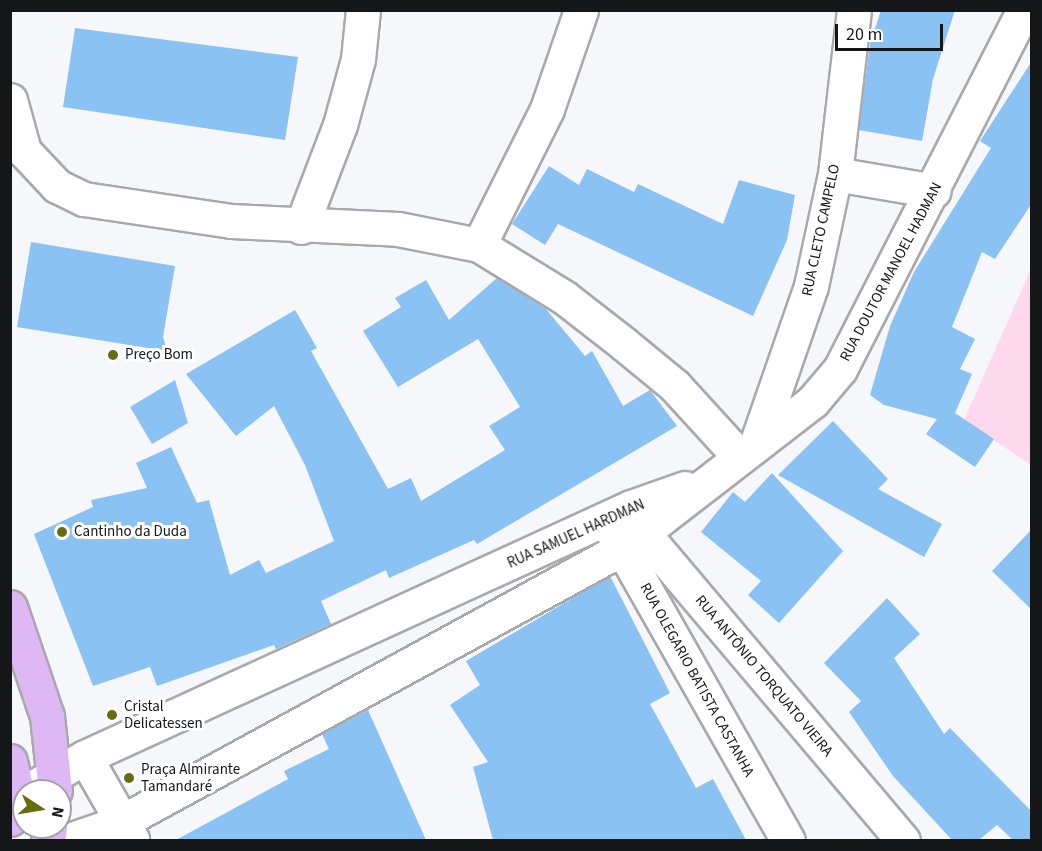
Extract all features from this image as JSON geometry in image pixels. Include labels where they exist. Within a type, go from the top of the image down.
[{"type":"main road","points":[[10,607],[47,716],[33,779]]},
{"type":"main road","points":[[10,761],[20,779]]},
{"type":"street","points":[[301,227],[340,125],[358,59],[363,10]]},
{"type":"street","points":[[479,245],[547,109],[581,10]]},
{"type":"street","name":"RUA CLETO CAMPELO","points":[[747,449],[811,285],[835,174],[854,10]]},
{"type":"street","name":"RUA DOUTOR MANOEL HADMAN","points":[[698,484],[813,401],[840,369],[934,191],[1024,10]]},
{"type":"street","points":[[10,100],[24,151],[57,186],[84,199],[301,227],[398,229],[479,245],[565,298],[658,371],[747,449]]},
{"type":"street","points":[[835,174],[934,191]]},
{"type":"street","name":"RUA SAMUEL HARDMAN","points":[[69,840],[127,831],[698,484]]},
{"type":"street","name":"RUA SAMUEL HARDMAN","points":[[53,779],[85,757],[626,527]]},
{"type":"street","name":"RUA OLEGARIO BATISTA CASTANHA","points":[[626,527],[788,840]]},
{"type":"street","name":"RUA ANTÔNIO TORQUATO VIEIRA","points":[[626,527],[903,840]]},
{"type":"street","points":[[85,757],[127,831]]},
{"type":"shaded area","points":[[1031,269],[1031,465],[964,420]]},
{"type":"building","points":[[881,10],[955,10],[933,79],[922,141],[859,130],[870,44]]},
{"type":"building","points":[[75,28],[298,57],[285,140],[63,107]]},
{"type":"building","points":[[1032,61],[1032,203],[995,259],[982,252],[952,327],[975,339],[960,369],[972,374],[955,413],[994,439],[975,467],[926,434],[937,419],[884,405],[870,395],[890,326],[914,272],[991,148],[980,141]]},
{"type":"building","points":[[549,166],[579,185],[587,169],[634,192],[638,184],[723,224],[739,180],[795,195],[787,240],[753,316],[558,224],[545,245],[512,224]]},
{"type":"building","points":[[31,242],[175,266],[163,337],[167,351],[17,327]]},
{"type":"building","points":[[497,278],[546,309],[585,356],[592,351],[623,406],[650,390],[677,426],[477,544],[474,540],[389,578],[386,570],[321,601],[331,624],[276,649],[274,645],[157,686],[150,667],[93,686],[34,534],[93,507],[91,500],[147,488],[136,463],[171,447],[197,503],[209,500],[230,575],[259,560],[266,573],[334,541],[305,465],[274,406],[236,436],[186,374],[295,310],[317,348],[311,351],[388,489],[411,478],[421,501],[505,450],[489,426],[520,407],[478,339],[398,387],[363,331],[401,307],[395,298],[426,280],[449,320]]},
{"type":"building","points":[[175,380],[188,423],[152,444],[130,407]]},
{"type":"building","points":[[833,421],[888,479],[878,489],[942,524],[924,557],[778,475]]},
{"type":"building","points":[[772,473],[843,551],[779,623],[748,595],[761,581],[701,532],[733,492],[745,502]]},
{"type":"building","points":[[1032,529],[1032,610],[992,571]]},
{"type":"building","points":[[610,576],[670,693],[650,704],[696,788],[713,779],[746,840],[493,840],[473,767],[488,762],[450,705],[480,685],[466,661]]},
{"type":"building","points":[[887,598],[920,634],[894,658],[944,734],[950,728],[1032,812],[1032,840],[1013,840],[997,825],[979,840],[952,840],[893,776],[849,712],[861,701],[824,663]]},
{"type":"building","points":[[368,710],[426,840],[176,840],[288,779],[284,771],[329,749],[322,734]]},
{"type":"place","name":"Preço Bom","points":[[113,355]]},
{"type":"place","name":"Cantinho da Duda","points":[[62,532]]},
{"type":"place","name":"Cristal Delicatessen","points":[[112,715]]},
{"type":"place","name":"Praça Almirante Tamandaré","points":[[129,778]]}]
